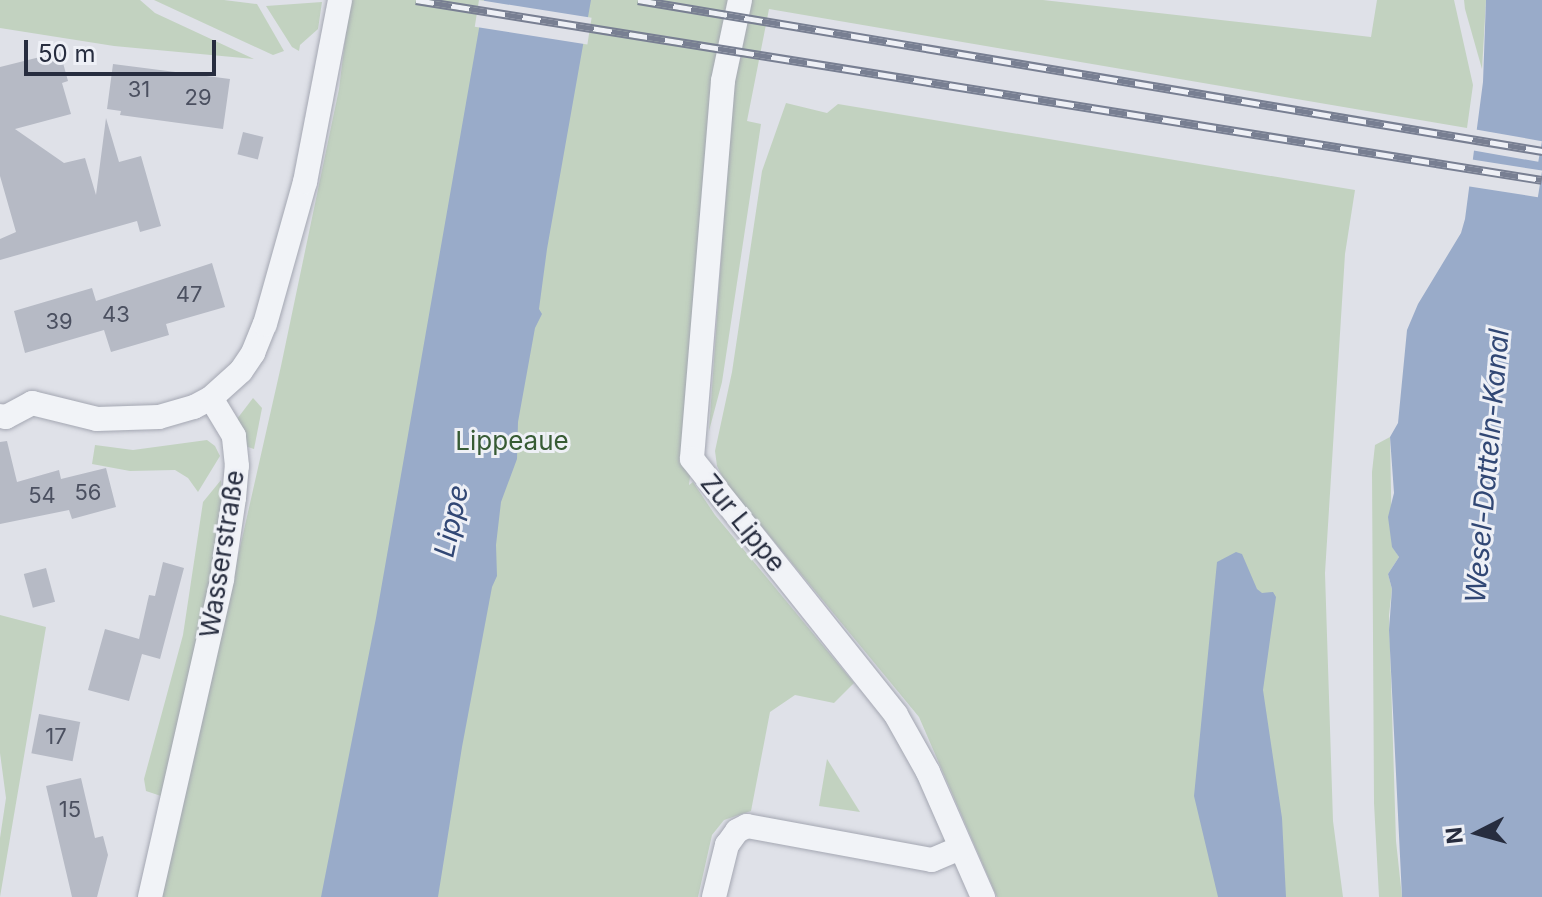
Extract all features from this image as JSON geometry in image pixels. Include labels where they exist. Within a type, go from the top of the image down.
[{"type":"street","points":[[0,416],[6,417],[32,403],[97,419],[159,417],[194,407],[211,398],[241,371],[253,353],[265,324],[305,182],[340,0]]},
{"type":"street","name":"Zur Lippe","points":[[740,0],[723,81],[692,459],[896,715],[928,772],[983,897]]},
{"type":"street","name":"Wasserstraße","points":[[150,897],[222,579],[234,498],[237,466],[234,436],[211,398]]},
{"type":"street","points":[[714,897],[727,845],[737,831],[747,826],[932,860],[960,848]]},
{"type":"green space","points":[[0,0],[140,0],[155,13],[254,59],[114,46],[0,28]]},
{"type":"green space","points":[[154,0],[224,0],[257,4],[284,51],[273,55]]},
{"type":"green space","name":"Lippeaue","points":[[350,0],[1043,0],[1371,37],[1377,0],[1454,0],[1473,85],[1467,128],[769,9],[747,121],[761,124],[722,382],[709,431],[727,174],[689,485],[693,482],[715,515],[854,683],[834,703],[795,695],[770,712],[751,811],[724,820],[712,835],[698,897],[161,897],[281,366],[339,89]]},
{"type":"green space","points":[[1464,0],[1486,0],[1482,69],[1465,9]]},
{"type":"green space","points":[[322,2],[318,29],[300,45],[299,51],[292,47],[266,6]]},
{"type":"green space","points":[[786,103],[827,113],[838,104],[1355,190],[1345,254],[1325,573],[1333,821],[1343,897],[997,897],[919,717],[725,482],[717,466],[715,451],[732,372],[762,171]]},
{"type":"green space","points":[[253,398],[262,408],[254,449],[248,447],[237,419]]},
{"type":"green space","points":[[1390,437],[1392,546],[1399,557],[1388,574],[1392,589],[1389,615],[1396,841],[1402,897],[1379,897],[1374,803],[1372,472],[1375,445]]},
{"type":"green space","points":[[207,440],[215,446],[220,456],[198,492],[188,478],[175,470],[130,471],[92,464],[95,445],[133,450]]},
{"type":"green space","points":[[221,480],[224,515],[164,797],[146,791],[144,779],[183,635],[203,502]]},
{"type":"green space","points":[[0,615],[46,627],[0,897],[0,838],[6,798],[0,753]]},
{"type":"green space","points":[[827,759],[860,812],[819,806]]},
{"type":"water","name":"Lippe","points":[[484,0],[591,0],[547,249],[539,309],[542,314],[535,328],[518,422],[517,459],[501,502],[496,545],[497,576],[492,587],[462,747],[438,897],[321,897],[376,618]]},
{"type":"water","name":"Wesel-Datteln-Kanal","points":[[1486,0],[1542,0],[1542,897],[1402,897],[1389,630],[1392,589],[1388,574],[1399,557],[1392,547],[1388,517],[1394,493],[1390,437],[1398,423],[1407,330],[1418,304],[1461,233],[1465,219],[1483,82]]},
{"type":"water","points":[[1236,552],[1242,554],[1257,589],[1262,593],[1273,592],[1276,597],[1263,690],[1282,818],[1286,897],[1218,897],[1194,796],[1217,562]]},
{"type":"pier","points":[[479,0],[592,18],[587,45],[475,27]]},
{"type":"pier","points":[[1473,129],[1542,141],[1538,162],[1469,150]]},
{"type":"pier","points":[[1469,159],[1542,171],[1538,197],[1465,186]]},
{"type":"building","points":[[60,52],[68,81],[62,83],[71,114],[15,129],[64,163],[85,158],[96,195],[106,118],[119,162],[141,156],[161,226],[140,232],[137,221],[0,260],[0,239],[16,232],[0,176],[0,67]]},
{"type":"building","points":[[113,64],[230,79],[223,129],[120,115],[121,111],[107,109]]},
{"type":"building","points":[[243,132],[263,137],[258,159],[237,154]]},
{"type":"building","points":[[212,263],[225,307],[166,324],[169,335],[111,352],[104,330],[25,353],[14,311],[92,288],[96,301]]},
{"type":"building","points":[[7,441],[17,482],[59,470],[61,479],[106,468],[116,507],[72,519],[69,510],[0,524],[0,442]]},
{"type":"building","points":[[163,562],[184,568],[160,659],[142,654],[129,701],[88,690],[105,629],[139,639],[149,595],[155,596]]},
{"type":"building","points":[[46,568],[55,602],[33,608],[24,574]]},
{"type":"building","points":[[39,714],[80,722],[73,761],[31,753]]},
{"type":"building","points":[[81,778],[95,838],[103,836],[108,855],[97,897],[72,897],[46,786]]},
{"type":"railway","points":[[416,0],[1542,180]]},
{"type":"railway","points":[[638,0],[1542,151]]}]
